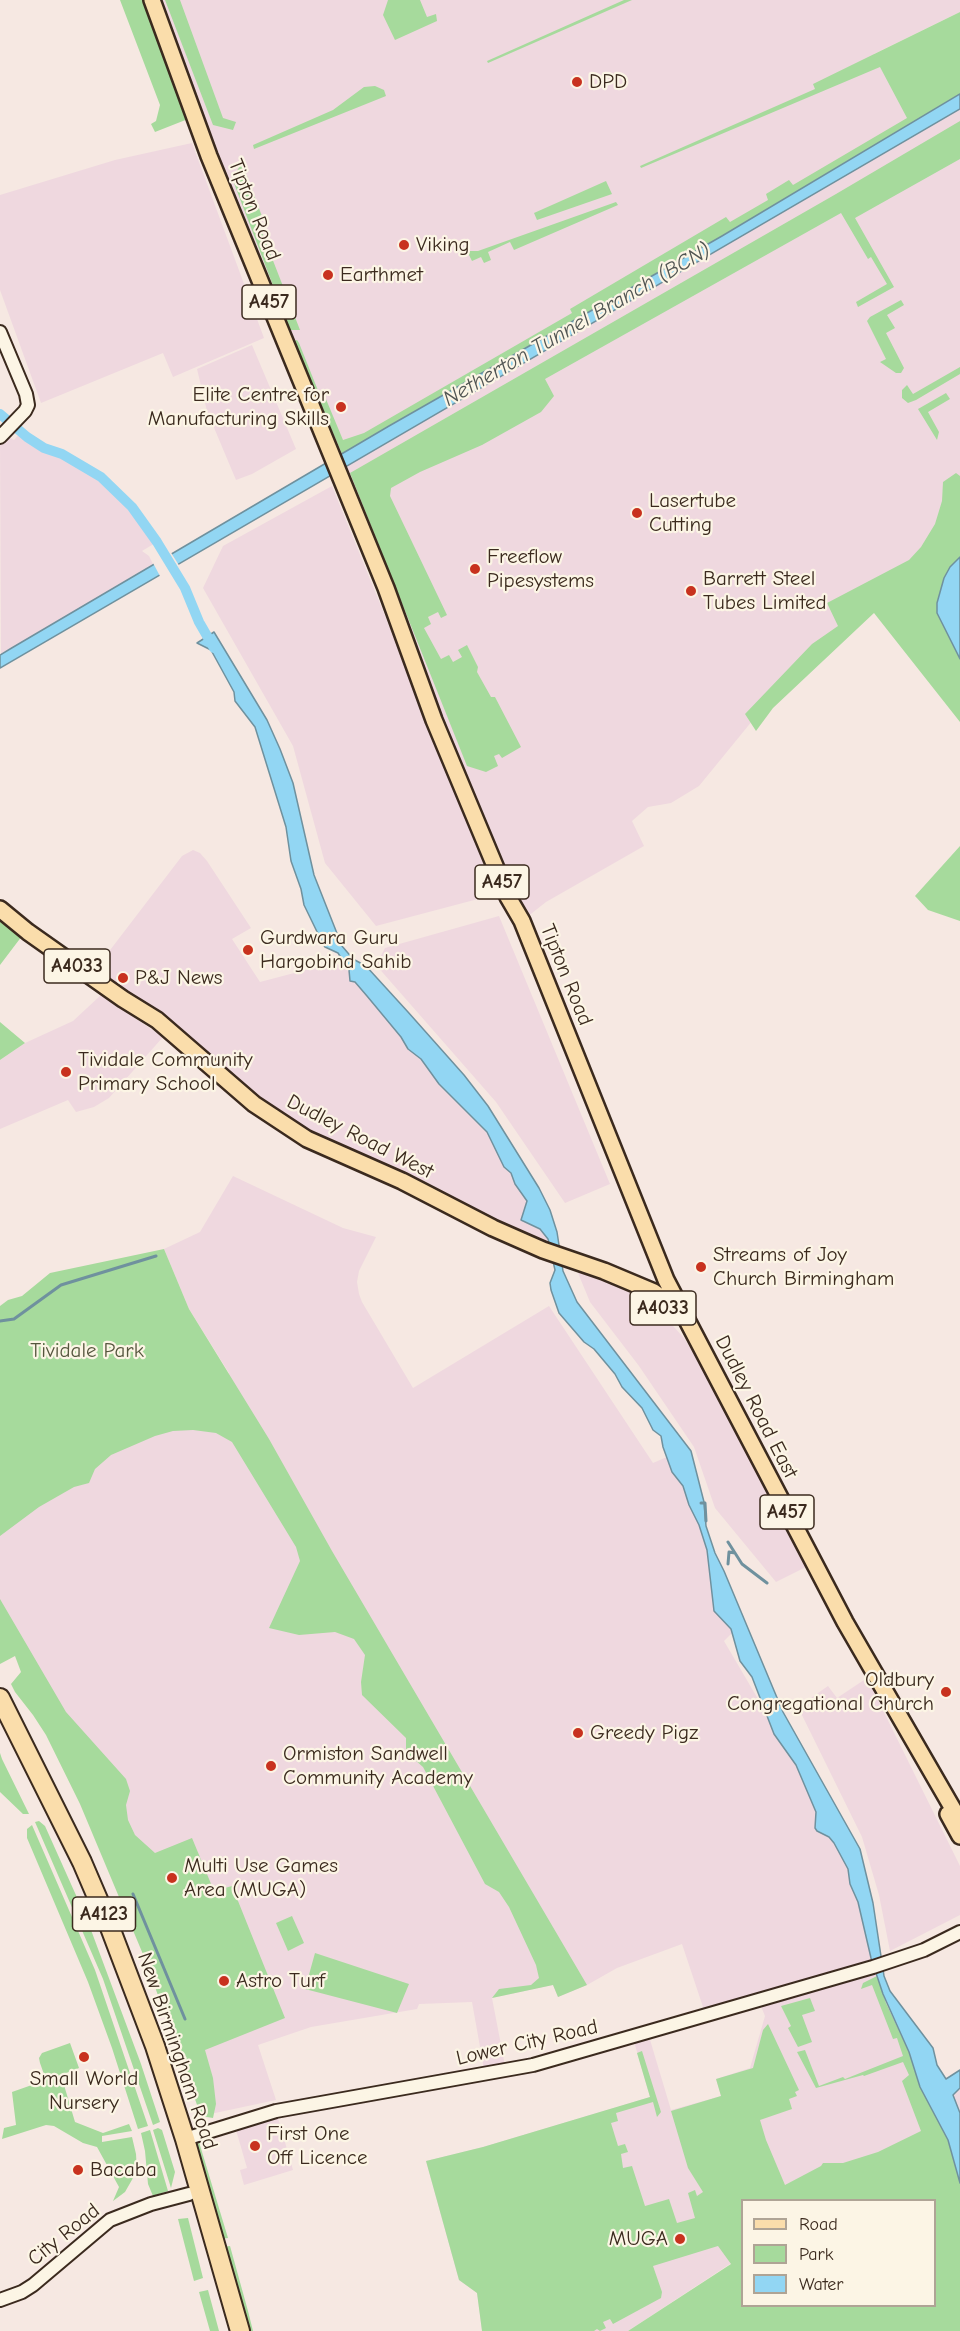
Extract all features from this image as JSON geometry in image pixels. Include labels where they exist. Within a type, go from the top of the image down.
[{"type":"highway","name":"New Birmingham Road","points":[[0,1698],[77,1852],[109,1925],[155,2046],[179,2140],[240,2331]]},
{"type":"highway","name":"New Birmingham Road","points":[[0,1719],[72,1866],[179,2140]]},
{"type":"highway","name":"New Birmingham Road","points":[[195,2192],[228,2331]]},
{"type":"main road","name":"Tipton Road","points":[[152,0],[209,156],[386,588],[434,720],[508,897],[522,921],[666,1280],[685,1316]]},
{"type":"main road","name":"Dudley Road West","points":[[0,909],[28,932],[123,999],[163,1024],[254,1104],[307,1139],[402,1181],[493,1228],[543,1250],[617,1277]]},
{"type":"main road","name":"A4033","points":[[617,1277],[654,1292],[685,1316]]},
{"type":"main road","name":"A4033","points":[[617,1277],[667,1311],[702,1347]]},
{"type":"main road","name":"A4033","points":[[654,1292],[661,1289],[666,1280]]},
{"type":"main road","name":"Dudley Road East","points":[[685,1316],[726,1399],[875,1676],[928,1772],[960,1821]]},
{"type":"main road","points":[[928,1772],[960,1836]]},
{"type":"street","points":[[0,332],[26,394],[28,405],[21,416],[2,435]]},
{"type":"street","name":"Lower City Road","points":[[179,2140],[276,2111],[533,2066],[878,1965],[924,1950],[960,1932]]},
{"type":"street","name":"City Road","points":[[0,2300],[33,2286],[110,2220],[151,2204],[195,2192]]},
{"type":"shaded area","points":[[152,0],[960,0],[960,12],[874,54],[914,128],[960,102],[960,496],[935,535],[775,693],[699,786],[671,803],[648,807],[632,821],[644,846],[546,902],[522,921],[343,483],[352,478],[350,473],[337,443],[329,447]]},
{"type":"shaded area","points":[[192,143],[264,338],[173,377],[163,353],[41,403],[0,290],[0,195],[115,160]]},
{"type":"shaded area","points":[[252,345],[296,449],[252,474],[236,480],[207,411],[197,369]]},
{"type":"shaded area","points":[[21,432],[44,448],[62,454],[101,477],[132,507],[157,542],[142,551],[149,556],[153,564],[1,655],[0,437],[4,434],[14,440]]},
{"type":"shaded area","points":[[332,486],[484,858],[478,899],[376,926],[325,863],[293,746],[203,588],[223,546]]},
{"type":"shaded area","points":[[193,850],[200,853],[207,861],[251,928],[232,939],[260,982],[336,962],[340,967],[347,962],[498,1135],[554,1244],[542,1241],[543,1250],[307,1139],[91,975],[182,856]]},
{"type":"shaded area","points":[[499,916],[610,1184],[565,1203],[496,1102],[376,965],[385,948]]},
{"type":"shaded area","name":"Tividale Community Primary School","points":[[101,995],[163,1037],[109,1098],[94,1107],[76,1112],[68,1100],[0,1129],[0,1060],[25,1043],[73,1021]]},
{"type":"shaded area","points":[[233,1176],[343,1228],[376,1237],[359,1271],[357,1282],[359,1294],[413,1388],[549,1306],[653,1463],[676,1453],[736,1629],[724,1641],[853,1861],[876,1976],[936,2094],[960,2078],[960,2189],[914,2199],[741,2199],[741,2257],[628,2331],[482,2331],[477,2293],[459,2280],[426,2161],[483,2147],[650,2097],[633,2038],[648,2033],[671,2110],[721,2096],[716,2079],[750,2068],[765,2016],[759,2001],[706,2016],[682,1944],[617,1968],[587,1985],[558,1997],[553,1985],[492,1998],[506,2071],[485,2075],[472,2002],[419,2004],[417,2009],[311,2027],[258,2045],[276,2100],[201,2116],[201,2053],[0,1612],[0,1493],[229,1373],[189,1309],[164,1249],[200,1232]]},
{"type":"shaded area","points":[[582,1271],[618,1285],[654,1308],[684,1338],[806,1567],[776,1582],[715,1508],[694,1447],[639,1366],[590,1302],[578,1273]]},
{"type":"shaded area","points":[[867,1678],[960,1866],[960,1915],[890,1951],[879,1895],[862,1837],[798,1707],[828,1686],[837,1698]]},
{"type":"shaded area","points":[[276,2111],[293,2170],[244,2185],[240,2170],[247,2168],[234,2123]]},
{"type":"green space","points":[[120,0],[143,0],[188,119],[155,132],[151,124],[156,121],[160,105]]},
{"type":"green space","points":[[165,0],[180,0],[223,118],[236,122],[233,130],[213,125]]},
{"type":"green space","points":[[388,0],[420,0],[427,17],[436,14],[437,21],[395,40],[383,15]]},
{"type":"green space","points":[[624,0],[632,0],[488,63],[487,61]]},
{"type":"green space","points":[[960,12],[960,94],[722,236],[342,454],[294,341],[297,340],[299,343],[319,393],[323,392],[343,440],[364,433],[572,313],[570,309],[726,217],[730,222],[768,200],[766,194],[789,180],[793,185],[907,118],[880,67],[641,168],[640,166],[815,89],[813,84]]},
{"type":"green space","points":[[375,86],[384,90],[386,96],[254,149],[253,145],[333,110],[364,87]]},
{"type":"green space","points":[[960,121],[960,159],[855,218],[894,287],[858,307],[856,302],[887,284],[871,257],[868,259],[841,213],[545,379],[554,396],[541,412],[482,445],[420,472],[391,488],[390,496],[447,615],[441,618],[438,612],[428,617],[431,624],[424,628],[441,659],[449,655],[453,662],[462,657],[458,650],[467,645],[478,667],[477,672],[491,697],[495,697],[521,747],[502,758],[499,754],[494,756],[498,766],[486,772],[467,766],[350,473]]},
{"type":"green space","points":[[242,163],[263,219],[258,222],[300,330],[290,330],[232,178]]},
{"type":"green space","points":[[606,181],[612,194],[537,220],[534,213]]},
{"type":"green space","points":[[616,202],[618,205],[514,250],[510,242],[488,252],[491,260],[484,263],[481,257],[472,261],[467,251],[478,251]]},
{"type":"green space","points":[[901,300],[904,305],[887,315],[895,328],[886,333],[904,368],[901,373],[896,373],[880,362],[886,359],[867,321],[870,317]]},
{"type":"green space","points":[[960,367],[960,374],[916,400],[908,403],[902,398],[902,390],[907,385],[913,394]]},
{"type":"green space","points":[[946,393],[950,399],[928,412],[939,432],[937,440],[918,409]]},
{"type":"green space","points":[[956,473],[960,476],[960,557],[944,578],[937,603],[937,612],[960,659],[960,722],[874,613],[773,708],[756,731],[745,714],[812,644],[838,626],[827,603],[909,560],[921,547],[935,524],[942,501],[943,482]]},
{"type":"green space","points":[[960,846],[960,921],[928,910],[915,896]]},
{"type":"green space","points":[[0,919],[22,936],[0,965]]},
{"type":"green space","points":[[0,1022],[25,1043],[0,1060]]},
{"type":"green space","name":"Tividale Park","points":[[164,1249],[189,1309],[269,1439],[332,1551],[587,1985],[558,1997],[553,1985],[492,1998],[499,1989],[531,1985],[539,1978],[536,1965],[509,1907],[499,1892],[485,1884],[423,1767],[406,1752],[406,1738],[362,1695],[361,1682],[365,1655],[354,1639],[335,1632],[299,1635],[269,1628],[300,1561],[296,1547],[232,1442],[216,1433],[193,1430],[173,1431],[155,1436],[111,1455],[95,1469],[89,1483],[74,1487],[39,1507],[0,1536],[0,1306],[8,1300],[22,1296],[50,1273]]},
{"type":"green space","points":[[0,1599],[66,1712],[126,1779],[130,1791],[126,1805],[128,1820],[135,1835],[155,1853],[192,1838],[214,1891],[232,1886],[285,2018],[205,2050],[213,2078],[216,2104],[213,2118],[201,2116],[145,1959],[80,1804],[46,1735],[11,1684],[21,1672],[15,1656],[0,1664]]},
{"type":"green space","points":[[0,1753],[29,1814],[23,1814],[0,1792]]},
{"type":"green space","points":[[39,1821],[45,1826],[88,1922],[160,2122],[153,2125],[103,1979],[35,1822]]},
{"type":"green space","points":[[32,1825],[95,1970],[148,2126],[138,2129],[88,1982],[27,1838],[27,1829]]},
{"type":"green space","name":"Multi Use Games Area (MUGA)","points":[[292,1916],[304,1943],[288,1951],[276,1923]]},
{"type":"green space","points":[[315,1953],[409,1984],[397,2013],[305,1989]]},
{"type":"green space","points":[[877,1976],[886,2003],[909,2052],[920,2087],[948,2140],[960,2183],[960,2331],[628,2331],[731,2264],[718,2246],[653,2266],[662,2292],[661,2298],[613,2324],[610,2319],[603,2322],[606,2328],[600,2331],[597,2329],[594,2331],[482,2331],[477,2293],[459,2280],[426,2161],[483,2147],[650,2097],[637,2053],[642,2051],[661,2112],[657,2117],[653,2102],[616,2113],[618,2121],[611,2123],[618,2146],[625,2144],[628,2152],[621,2154],[623,2168],[632,2166],[645,2206],[669,2199],[677,2223],[695,2218],[688,2193],[695,2190],[697,2196],[703,2192],[688,2168],[671,2111],[721,2096],[716,2079],[753,2068],[763,2030],[768,2024],[799,2090],[795,2092],[797,2096],[789,2099],[792,2109],[760,2120],[785,2185],[823,2163],[843,2163],[878,2152],[921,2131],[902,2081],[909,2075],[903,2062],[864,2076],[816,2088],[797,2052],[805,2050],[819,2086],[843,2077],[845,2079],[903,2056],[897,2038],[893,2039],[872,1985],[861,1989],[863,1983]]},
{"type":"green space","points":[[810,1998],[815,2011],[802,2015],[812,2042],[798,2047],[788,2028],[791,2026],[781,2006]]},
{"type":"green space","points":[[70,2043],[79,2068],[61,2075],[75,2122],[103,2133],[129,2124],[132,2131],[102,2136],[102,2142],[132,2137],[136,2154],[137,2171],[125,2192],[113,2201],[119,2187],[97,2147],[83,2143],[54,2126],[46,2125],[2,2139],[4,2128],[16,2125],[12,2092],[46,2080],[39,2058],[42,2053]]},
{"type":"green space","points":[[158,2128],[162,2130],[175,2172],[171,2188],[153,2130]]},
{"type":"green space","points":[[150,2130],[168,2191],[153,2196],[148,2184],[141,2133]]},
{"type":"green space","points":[[199,2142],[228,2238],[220,2239],[195,2149]]},
{"type":"green space","points":[[188,2218],[203,2278],[194,2281],[178,2219]]},
{"type":"green space","points":[[230,2246],[253,2331],[246,2331],[223,2247]]},
{"type":"green space","points":[[208,2290],[219,2331],[210,2331],[199,2292]]},
{"type":"water","name":"Netherton Tunnel Branch (BCN)","points":[[960,94],[960,109],[0,668],[0,655],[10,649],[389,426],[722,236]]},
{"type":"water","points":[[960,557],[960,659],[937,613],[937,603],[944,578],[950,567]]},
{"type":"water","points":[[214,632],[267,720],[280,749],[293,783],[314,875],[342,946],[353,959],[366,966],[408,1012],[464,1075],[488,1106],[539,1188],[550,1210],[557,1232],[563,1271],[577,1302],[691,1451],[704,1502],[706,1526],[715,1553],[783,1712],[860,1849],[873,1903],[884,1976],[890,1991],[933,2048],[937,2065],[946,2079],[960,2070],[960,2088],[953,2095],[960,2113],[960,2183],[948,2140],[920,2087],[909,2052],[883,1994],[871,1958],[858,1902],[850,1884],[848,1869],[834,1843],[815,1828],[816,1812],[796,1765],[774,1734],[752,1677],[740,1661],[731,1629],[714,1611],[707,1550],[683,1486],[672,1472],[661,1436],[653,1430],[642,1408],[622,1387],[615,1374],[559,1313],[551,1290],[550,1283],[555,1270],[548,1239],[540,1229],[521,1220],[527,1201],[515,1184],[511,1173],[504,1167],[487,1132],[439,1084],[421,1059],[408,1049],[401,1037],[367,996],[355,982],[350,981],[349,970],[338,953],[325,947],[322,942],[304,905],[291,861],[286,827],[255,727],[235,701],[234,692],[211,650],[197,643]]},
{"type":"pier","points":[[170,551],[180,567],[161,578],[152,561]]},
{"type":"waterway","points":[[0,414],[44,448],[62,454],[101,477],[132,507],[185,588],[199,622],[214,648]]},
{"type":"waterway","points":[[0,1321],[14,1319],[61,1285],[156,1256]]},
{"type":"waterway","points":[[701,1503],[705,1503],[706,1521]]},
{"type":"waterway","points":[[728,1542],[742,1564],[767,1583]]},
{"type":"waterway","points":[[728,1564],[729,1552],[735,1553]]},
{"type":"waterway","points":[[133,1894],[185,2019]]},
{"type":"place","name":"DPD","points":[[577,82]]},
{"type":"place","name":"Viking","points":[[404,245]]},
{"type":"place","name":"Earthmet","points":[[328,275]]},
{"type":"place","name":"Elite Centre for Manufacturing Skills","points":[[341,407]]},
{"type":"place","name":"Lasertube Cutting","points":[[637,513]]},
{"type":"place","name":"Freeflow Pipesystems","points":[[475,569]]},
{"type":"place","name":"Barrett Steel Tubes Limited","points":[[691,591]]},
{"type":"place","name":"Gurdwara Guru Hargobind Sahib","points":[[248,950]]},
{"type":"place","name":"P&J News","points":[[123,978]]},
{"type":"place","name":"Tividale Community Primary School","points":[[66,1072]]},
{"type":"place","name":"Streams of Joy Church Birmingham","points":[[701,1267]]},
{"type":"place","name":"Oldbury Congregational Church","points":[[946,1692]]},
{"type":"place","name":"Greedy Pigz","points":[[578,1733]]},
{"type":"place","name":"Ormiston Sandwell Community Academy","points":[[271,1766]]},
{"type":"place","name":"Multi Use Games Area (MUGA)","points":[[172,1878]]},
{"type":"place","name":"Astro Turf","points":[[224,1981]]},
{"type":"place","name":"Small World Nursery","points":[[84,2057]]},
{"type":"place","name":"First One Off Licence","points":[[255,2146]]},
{"type":"place","name":"Bacaba","points":[[78,2170]]},
{"type":"place","name":"MUGA","points":[[680,2239]]}]
